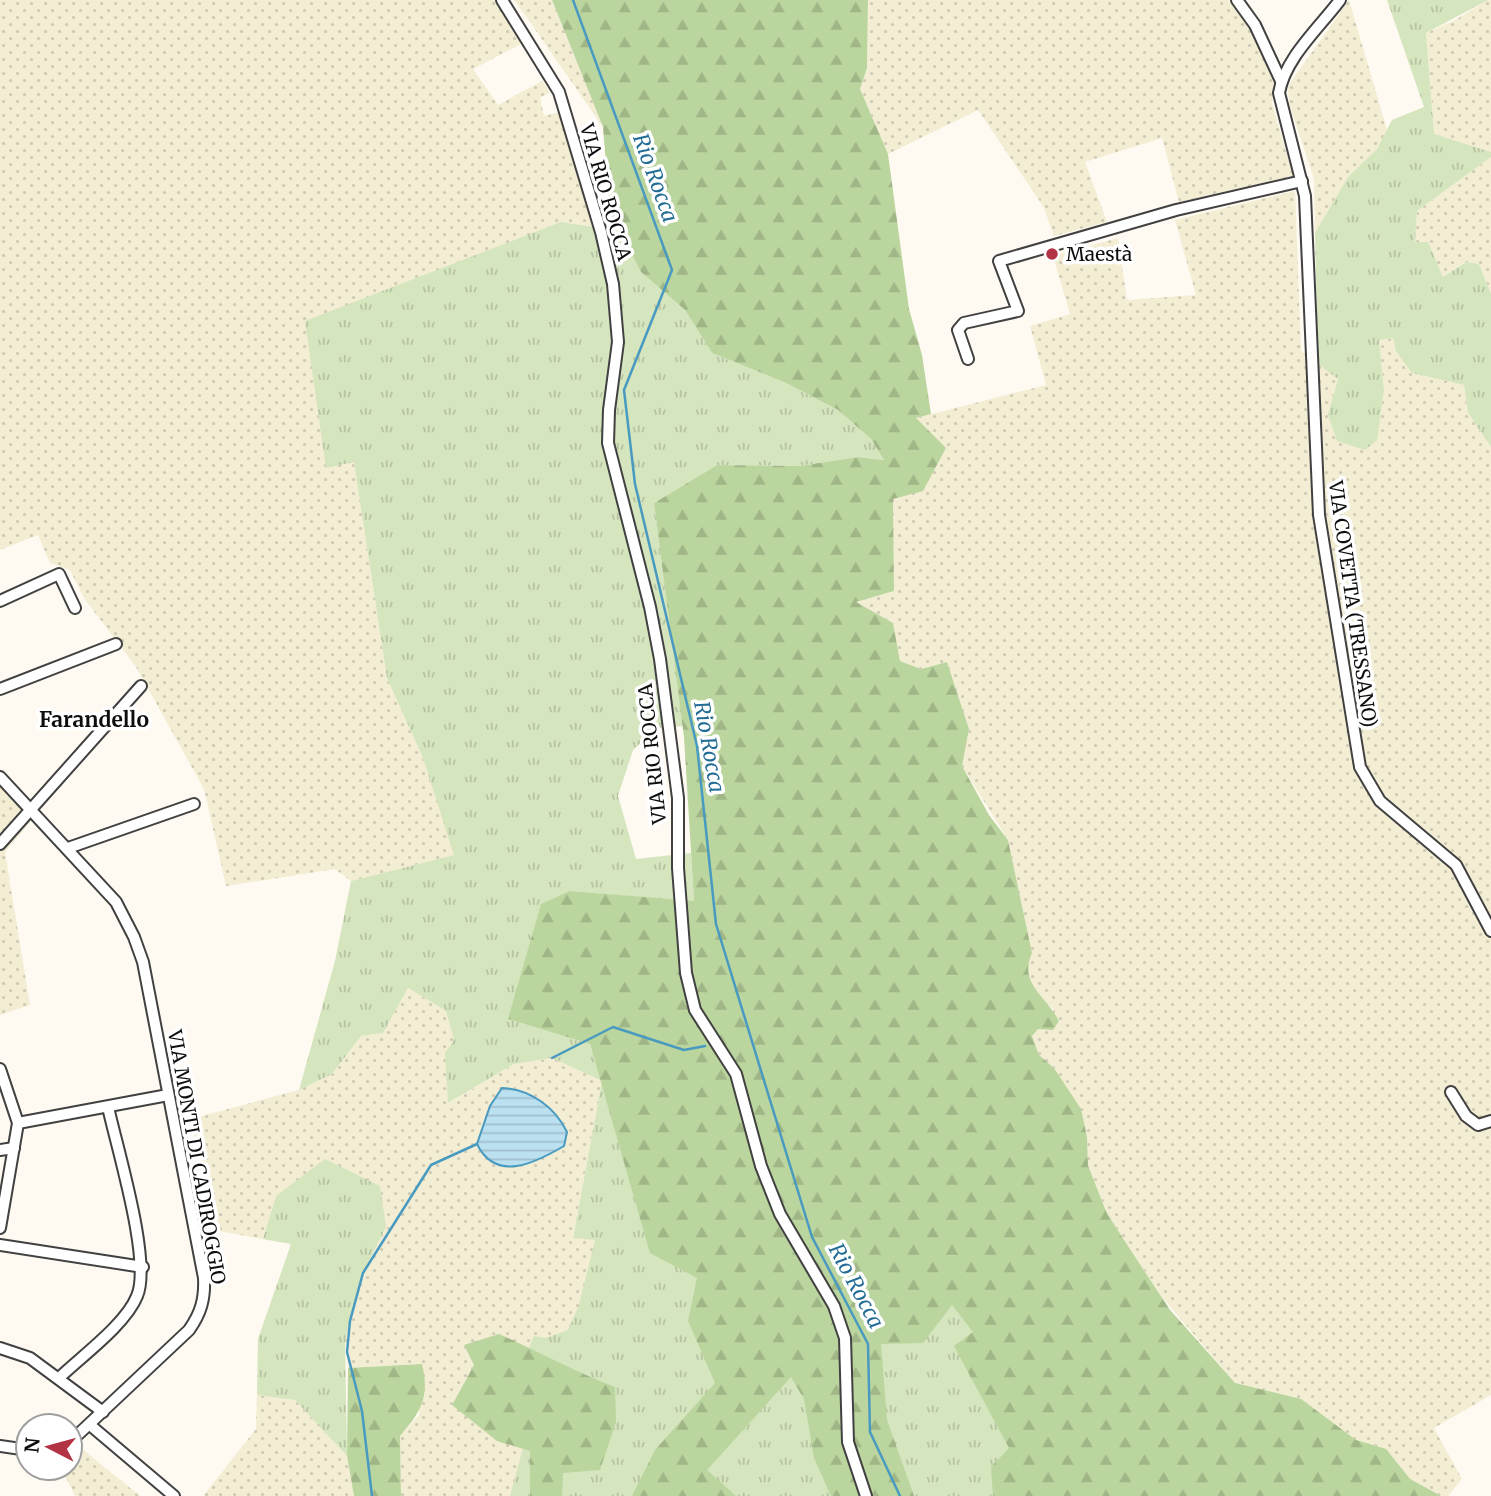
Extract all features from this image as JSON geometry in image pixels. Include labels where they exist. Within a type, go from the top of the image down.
[{"type":"street","name":"VIA RIO ROCCA","points":[[502,0],[559,92],[601,232],[613,284],[618,342],[608,443],[650,607],[660,659],[678,798],[678,868],[687,973],[695,1010],[736,1074],[761,1166],[780,1214],[834,1306],[845,1338],[848,1442],[866,1496]]},
{"type":"street","points":[[1237,0],[1255,25],[1281,81]]},
{"type":"street","points":[[1281,81],[1340,0]]},
{"type":"street","name":"VIA COVETTA (TRESSANO)","points":[[1281,81],[1280,103],[1305,196],[1318,515],[1360,767],[1380,801],[1456,865],[1491,931]]},
{"type":"street","points":[[968,359],[958,330],[964,323],[1018,311],[999,261],[1176,210],[1302,181]]},
{"type":"street","points":[[0,601],[60,574],[75,608]]},
{"type":"street","points":[[0,689],[116,644]]},
{"type":"street","points":[[0,844],[141,686]]},
{"type":"street","name":"VIA MONTI DI CADIROGGIO","points":[[0,777],[116,902],[134,937],[143,962],[196,1231],[205,1296],[199,1316],[189,1330],[84,1429]]},
{"type":"street","points":[[68,848],[194,804]]},
{"type":"street","points":[[0,1069],[18,1124],[0,1228]]},
{"type":"street","points":[[1451,1092],[1466,1116],[1478,1125],[1491,1121]]},
{"type":"street","points":[[18,1124],[168,1095]]},
{"type":"street","points":[[60,1377],[119,1321],[137,1296],[143,1267],[108,1107]]},
{"type":"street","points":[[0,1150],[14,1148]]},
{"type":"street","points":[[0,1245],[143,1267]]},
{"type":"street","points":[[0,1348],[30,1358],[60,1377],[103,1412]]},
{"type":"street","points":[[89,1425],[174,1496]]},
{"type":"shaded area","points":[[0,0],[495,0],[523,43],[473,69],[498,105],[542,81],[550,92],[540,98],[544,116],[560,112],[593,227],[561,222],[327,467],[354,461],[387,678],[423,758],[455,855],[351,881],[335,869],[226,886],[204,789],[136,667],[84,598],[70,570],[50,563],[38,535],[0,550]]},
{"type":"shaded area","points":[[514,0],[552,0],[603,127],[527,18]]},
{"type":"shaded area","points":[[868,0],[1228,0],[1250,26],[1276,85],[1272,103],[1293,176],[1179,202],[1162,138],[1085,162],[1107,222],[1054,236],[1043,206],[978,110],[888,154],[860,89],[867,68]]},
{"type":"shaded area","points":[[1349,0],[1387,130],[1377,149],[1348,177],[1315,233],[1314,179],[1289,103],[1288,86]]},
{"type":"shaded area","points":[[1491,0],[1491,152],[1434,134],[1426,33],[1455,20]]},
{"type":"shaded area","points":[[1491,157],[1491,294],[1479,264],[1465,262],[1443,277],[1428,243],[1415,243],[1417,211]]},
{"type":"shaded area","points":[[1295,191],[1301,351],[1338,379],[1328,415],[1384,390],[1379,340],[1393,338],[1412,373],[1464,385],[1468,413],[1491,447],[1491,1395],[1434,1428],[1462,1479],[1448,1496],[1441,1496],[1410,1479],[1386,1449],[1356,1440],[1301,1399],[1235,1383],[1161,1296],[1107,1214],[1088,1164],[1087,1137],[1054,1068],[1039,1055],[1032,1036],[1054,1010],[1033,990],[1026,965],[1032,953],[1008,840],[962,766],[969,729],[947,662],[921,669],[900,661],[893,623],[855,602],[894,591],[893,499],[916,418],[1046,385],[1030,326],[1070,314],[1053,256],[1118,238],[1127,300],[1196,295],[1175,220]]},
{"type":"shaded area","points":[[0,785],[32,820],[5,852],[30,1005],[0,1015]]},
{"type":"shaded area","points":[[408,988],[446,1011],[454,1040],[449,1103],[514,1064],[552,1058],[602,1081],[573,1237],[629,1241],[567,1369],[464,1345],[474,1365],[452,1405],[530,1451],[530,1496],[401,1496],[400,1436],[419,1415],[422,1364],[348,1368],[345,1340],[363,1273],[386,1227],[276,1196],[263,1239],[213,1230],[191,1119],[298,1090],[332,1074],[361,1036],[383,1033]]},
{"type":"shaded area","points":[[257,1395],[295,1400],[347,1456],[354,1496],[203,1496],[256,1429]]},
{"type":"shaded area","points":[[84,1450],[140,1496],[75,1496],[68,1482],[84,1482]]},
{"type":"green space","points":[[552,0],[868,0],[867,68],[860,89],[888,154],[909,309],[922,355],[931,414],[916,418],[946,448],[923,491],[893,499],[894,591],[856,602],[893,623],[900,661],[921,669],[947,662],[969,729],[962,766],[989,815],[1008,840],[1032,953],[1029,964],[1031,982],[1059,1021],[1053,1030],[1038,1029],[1032,1036],[1039,1055],[1054,1068],[1081,1109],[1087,1137],[1088,1165],[1107,1214],[1170,1310],[1235,1383],[1301,1399],[1356,1440],[1386,1449],[1410,1479],[1441,1496],[993,1496],[991,1467],[1009,1448],[954,1346],[973,1332],[952,1305],[923,1343],[881,1344],[887,1420],[914,1496],[831,1496],[814,1458],[804,1399],[791,1377],[707,1470],[736,1496],[632,1496],[655,1450],[715,1383],[688,1321],[697,1278],[650,1253],[590,1044],[508,1019],[541,904],[570,891],[694,901],[684,737],[654,503],[717,465],[799,466],[858,457],[884,460],[871,439],[838,410],[786,383],[712,353],[685,310],[641,272],[610,213],[603,127]]},
{"type":"green space","points":[[1387,0],[1488,0],[1426,33],[1434,134],[1491,152],[1491,157],[1417,211],[1415,242],[1428,242],[1443,277],[1466,262],[1479,264],[1491,294],[1491,447],[1468,413],[1464,385],[1412,373],[1396,351],[1393,338],[1379,340],[1384,390],[1377,440],[1365,450],[1337,441],[1328,415],[1338,379],[1318,364],[1315,233],[1348,177],[1377,149],[1392,120],[1424,107]]},
{"type":"green space","points":[[561,222],[620,231],[641,272],[685,310],[712,353],[786,383],[838,410],[871,439],[884,460],[858,457],[799,466],[717,465],[654,503],[683,726],[657,728],[633,750],[618,796],[636,859],[691,853],[694,902],[571,891],[508,1019],[590,1044],[601,1080],[552,1058],[514,1064],[448,1103],[445,1053],[454,1040],[446,1011],[408,988],[383,1033],[361,1036],[332,1074],[299,1090],[335,961],[351,881],[454,855],[423,758],[387,678],[354,462],[326,468],[305,321]]},
{"type":"green space","points":[[602,1083],[637,1203],[1083,1180],[1104,1207],[1139,1266],[1170,1310],[1235,1383],[1301,1399],[1356,1440],[1386,1449],[1410,1479],[1441,1496],[510,1496],[525,1441],[528,1350],[534,1336],[546,1338],[568,1330],[579,1305],[595,1240],[573,1238]]},
{"type":"green space","points":[[325,1159],[380,1186],[386,1227],[363,1273],[345,1340],[347,1456],[295,1400],[257,1395],[258,1339],[291,1244],[263,1239],[276,1196]]},
{"type":"green space","points":[[499,1334],[615,1387],[616,1422],[600,1470],[563,1473],[562,1496],[530,1496],[530,1451],[497,1441],[452,1405],[474,1365],[464,1345]]},
{"type":"green space","points":[[422,1364],[425,1386],[422,1403],[400,1436],[401,1496],[354,1496],[347,1456],[348,1368]]},
{"type":"water","points":[[502,1088],[532,1096],[549,1107],[567,1132],[564,1146],[517,1166],[495,1163],[485,1156],[477,1144],[490,1106]]},
{"type":"waterway","name":"Rio Rocca","points":[[573,0],[672,270],[624,390],[635,484],[697,746],[716,924],[812,1237],[868,1344],[870,1432],[900,1496]]},
{"type":"waterway","points":[[552,1058],[613,1027],[684,1050],[705,1046]]},
{"type":"waterway","points":[[372,1496],[362,1411],[347,1352],[350,1321],[363,1273],[431,1165],[477,1144]]},
{"type":"place","name":"Maestà","points":[[1052,254]]},
{"type":"district","name":"Farandello","points":[[94,720]]}]
